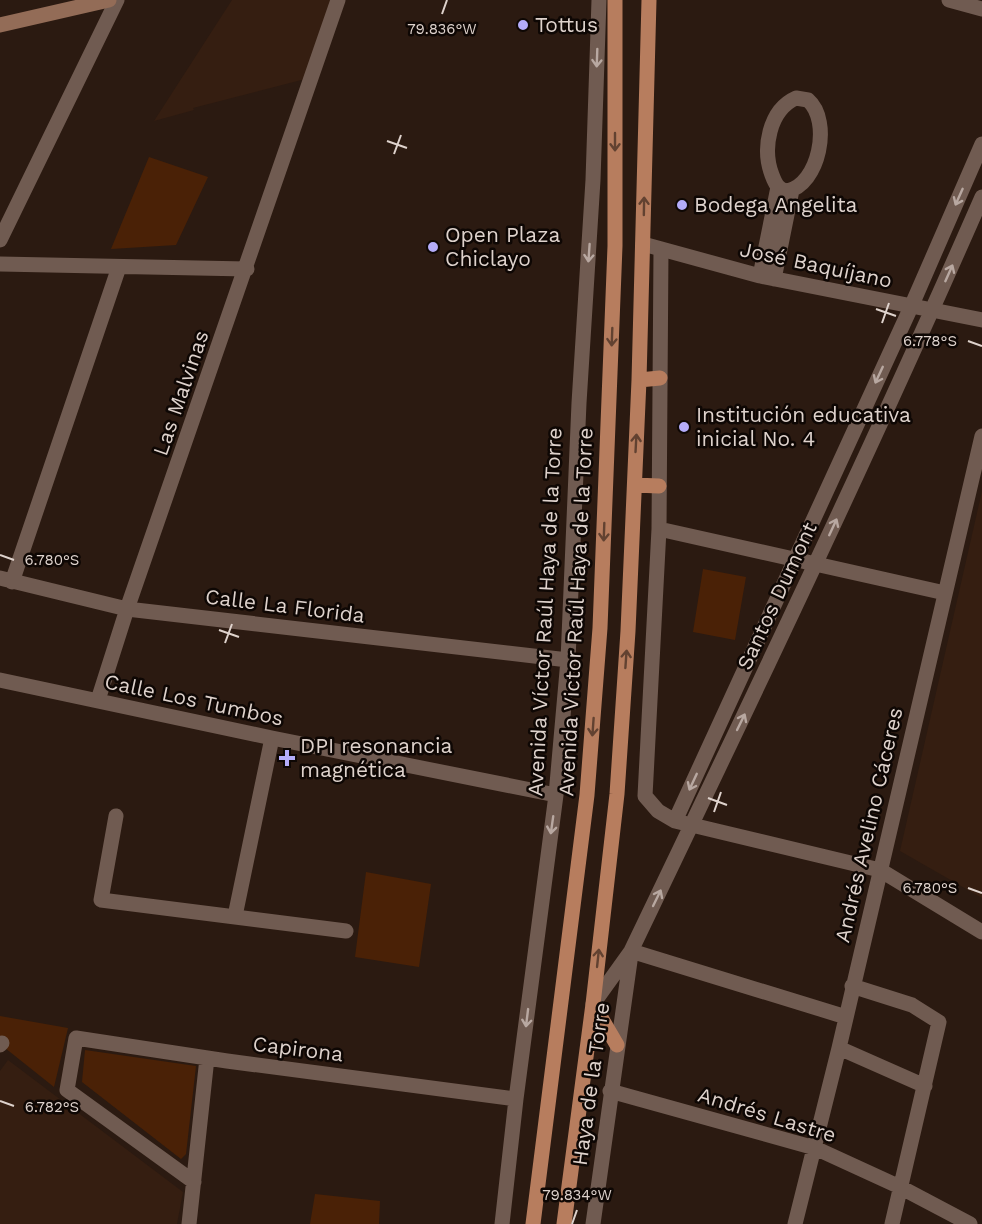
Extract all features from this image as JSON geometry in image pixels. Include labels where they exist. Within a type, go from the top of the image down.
[{"type":"main road","name":"Avenida Victor Raúl Haya de la Torre","points":[[533,1224],[587,795],[600,628],[615,246],[615,0]]},
{"type":"main road","points":[[564,1224],[593,1004],[616,794],[639,380],[649,0]]},
{"type":"main road","points":[[639,380],[660,378]]},
{"type":"main road","points":[[634,486],[659,486]]},
{"type":"main road","points":[[593,1004],[617,1045]]},
{"type":"street","points":[[0,25],[109,0]]},
{"type":"street","points":[[0,240],[117,0]]},
{"type":"street","name":"Las Malvinas","points":[[98,700],[127,609],[338,0]]},
{"type":"street","name":"Avenida Víctor Raúl Haya de la Torre","points":[[502,1224],[556,795],[568,660],[579,403],[593,180],[598,0]]},
{"type":"street","points":[[948,0],[982,9]]},
{"type":"street","points":[[767,278],[785,189],[809,173],[821,142],[821,125],[817,109],[808,100],[802,98],[791,100],[782,110],[769,137],[768,165],[785,189]]},
{"type":"street","name":"Santos Dumont","points":[[675,821],[911,307],[982,144]]},
{"type":"street","name":"Santos Dumont","points":[[593,1004],[631,951],[692,825],[816,566],[982,197]]},
{"type":"street","name":"José Baquíjano","points":[[643,244],[767,278],[982,320]]},
{"type":"street","points":[[661,249],[659,530],[645,795],[658,811],[675,821],[880,870],[982,932]]},
{"type":"street","points":[[0,264],[246,269]]},
{"type":"street","points":[[6,580],[119,267]]},
{"type":"street","name":"Andrés Avelino Cáceres","points":[[795,1224],[839,1048],[982,436]]},
{"type":"street","points":[[659,530],[945,594]]},
{"type":"street","name":"Calle La Florida","points":[[6,580],[127,609],[568,660]]},
{"type":"street","name":"Calle Los Tumbos","points":[[0,680],[556,795]]},
{"type":"street","points":[[235,916],[272,738]]},
{"type":"street","points":[[116,816],[101,900],[346,931]]},
{"type":"street","points":[[631,951],[846,1017]]},
{"type":"street","name":"Haya de la Torre","points":[[593,1224],[631,951]]},
{"type":"street","points":[[852,986],[912,1005],[939,1022],[892,1224]]},
{"type":"street","name":"Capirona","points":[[194,1182],[67,1090],[76,1038],[207,1058],[516,1099]]},
{"type":"street","points":[[839,1048],[925,1086]]},
{"type":"street","points":[[189,1224],[207,1058]]},
{"type":"street","name":"Andrés Lastre","points":[[610,1091],[815,1148],[900,1187],[970,1224]]},
{"type":"shaded area","points":[[232,0],[337,0],[309,78],[193,108],[194,110],[154,121]]},
{"type":"shaded area","points":[[149,157],[208,177],[176,245],[111,249]]},
{"type":"shaded area","points":[[982,491],[982,898],[900,851]]},
{"type":"shaded area","points":[[703,569],[746,577],[735,640],[693,632]]},
{"type":"shaded area","points":[[366,872],[431,884],[419,967],[355,957]]},
{"type":"shaded area","points":[[0,1016],[68,1028],[54,1087],[0,1044]]},
{"type":"shaded area","points":[[85,1050],[196,1066],[186,1154],[181,1159],[82,1082]]},
{"type":"shaded area","points":[[8,1060],[183,1192],[177,1224],[0,1224],[0,1071]]},
{"type":"shaded area","points":[[315,1194],[380,1201],[379,1224],[310,1224]]},
{"type":"place","name":"Tottus","points":[[523,25]]},
{"type":"place","name":"Bodega Angelita","points":[[682,205]]},
{"type":"place","name":"Open Plaza Chiclayo","points":[[433,247]]},
{"type":"place","name":"Institución educativa inicial No. 4","points":[[684,427]]},
{"type":"place","name":"DPI resonancia magnética","points":[[287,758]]}]
